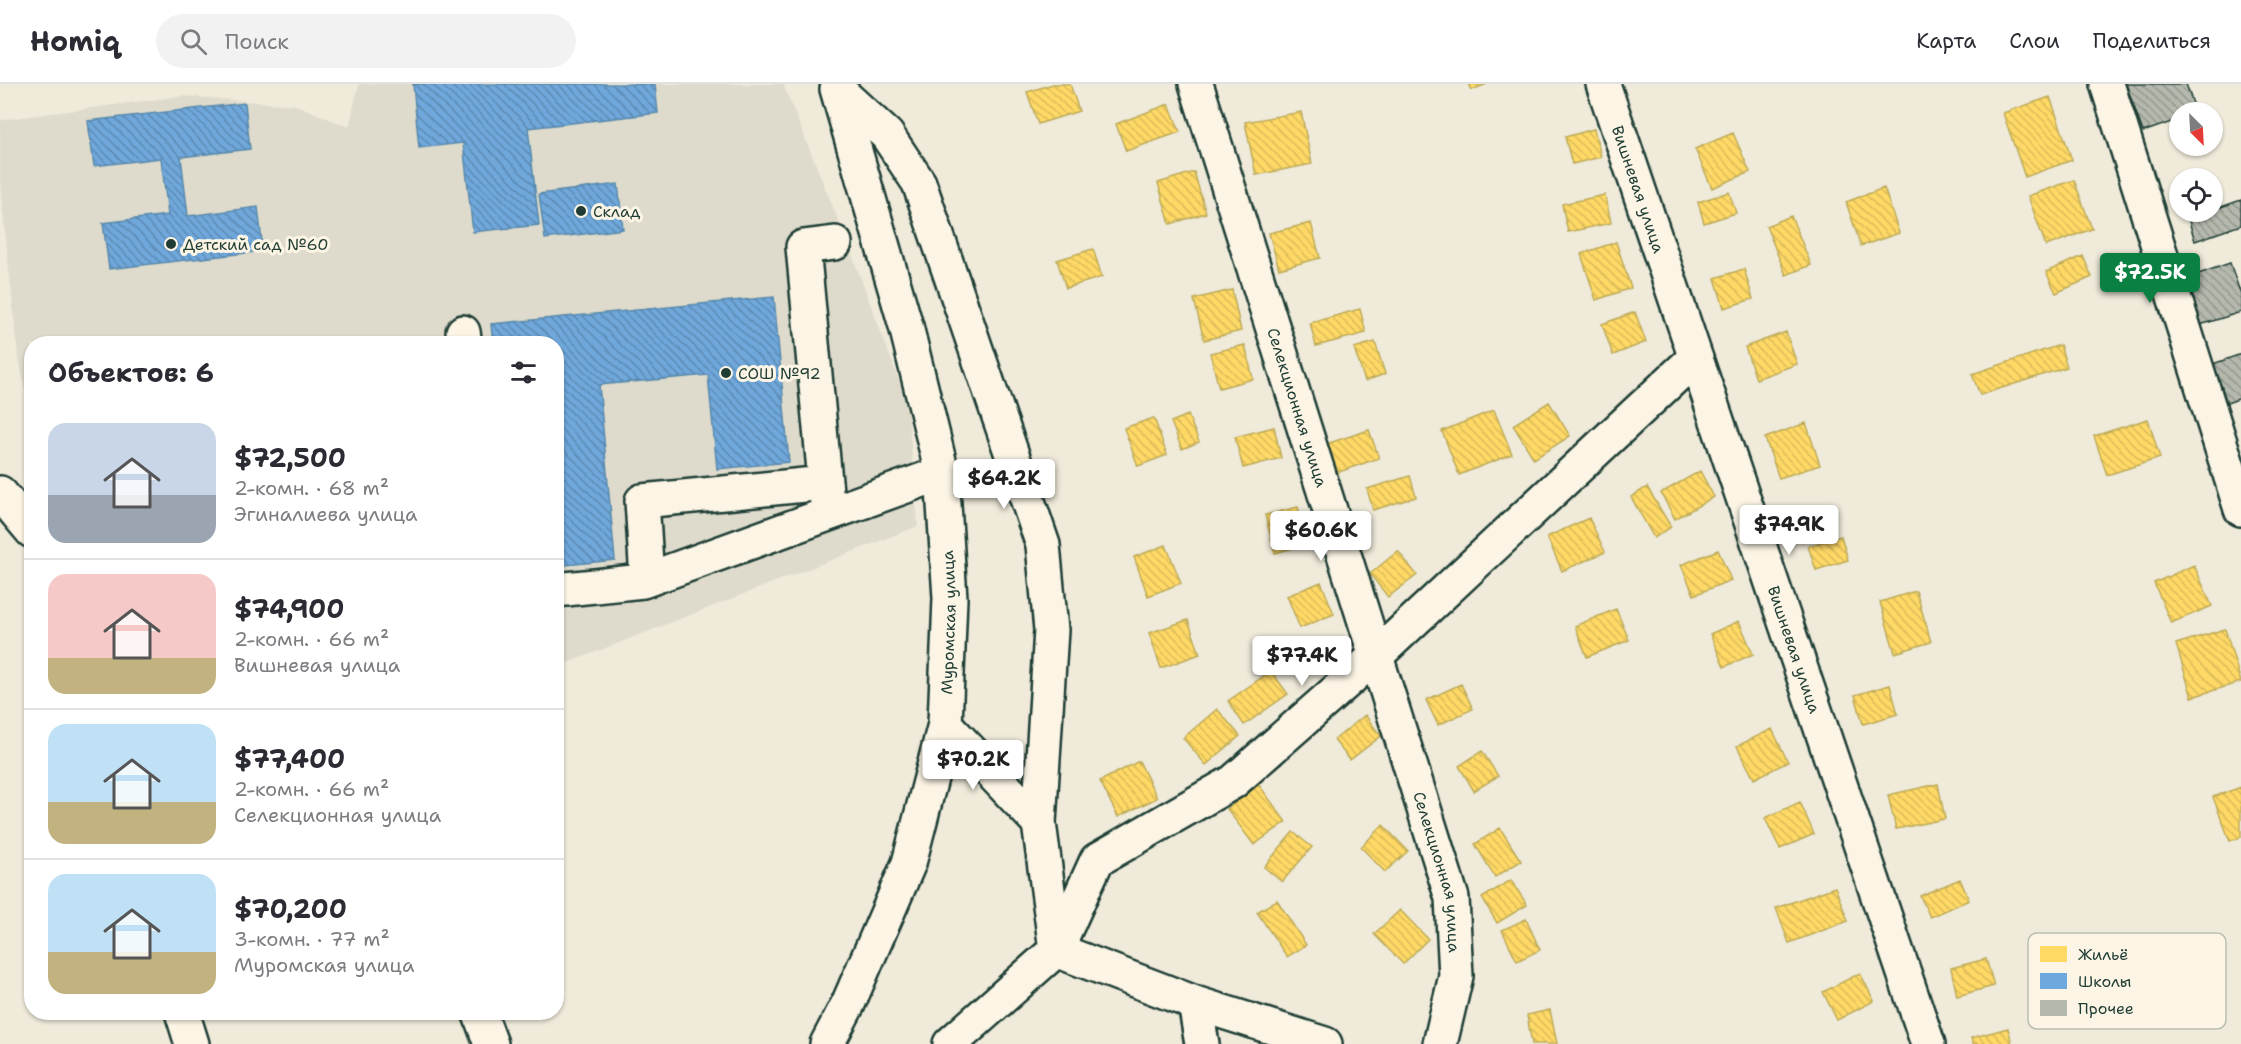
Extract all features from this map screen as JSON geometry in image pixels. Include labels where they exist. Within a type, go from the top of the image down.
[{"type":"street","name":"Селекционная улица","points":[[1196,84],[1452,898],[1456,976],[1440,1044]]},
{"type":"street","name":"Вишневая улица","points":[[1603,84],[1928,1044]]},
{"type":"street","points":[[2107,84],[2241,508]]},
{"type":"street","points":[[837,87],[887,135],[919,183],[1043,545],[1051,630],[1039,823],[1056,950]]},
{"type":"street","name":"Муромская улица","points":[[826,1044],[848,1004],[909,862],[945,724],[950,598],[942,473],[906,326],[837,87]]},
{"type":"street","points":[[827,498],[802,246],[835,243]]},
{"type":"street","points":[[950,1044],[1056,950],[1097,860],[1233,782],[1377,655],[1695,358]]},
{"type":"street","points":[[647,579],[642,501],[827,498],[942,473]]},
{"type":"street","points":[[0,493],[24,522]]},
{"type":"street","points":[[564,589],[647,579],[827,498]]},
{"type":"street","points":[[945,724],[1039,823]]},
{"type":"street","points":[[1056,950],[1195,1003],[1325,1044]]},
{"type":"street","points":[[1195,1003],[1203,1044]]},
{"type":"street","points":[[184,1020],[192,1044]]},
{"type":"street","points":[[482,1020],[491,1044]]},
{"type":"shaded area","name":"СОШ №92","points":[[359,84],[783,84],[848,244],[907,402],[918,526],[564,664],[564,336],[24,336],[24,384],[18,353],[0,184],[0,120],[182,96],[296,105],[349,127]]},
{"type":"building: Жильё","points":[[1053,84],[1070,84],[1079,111],[1038,124],[1027,92]]},
{"type":"building: Жильё","points":[[1469,84],[1487,84],[1472,90]]},
{"type":"building: Жильё","points":[[2050,97],[2072,160],[2025,177],[2003,113]]},
{"type":"building: Жильё","points":[[1169,104],[1180,132],[1126,151],[1116,124]]},
{"type":"building: Жильё","points":[[1301,112],[1312,164],[1256,175],[1245,122]]},
{"type":"building: Жильё","points":[[1594,129],[1601,157],[1572,164],[1565,137]]},
{"type":"building: Жильё","points":[[1733,133],[1750,172],[1712,188],[1695,149]]},
{"type":"building: Жильё","points":[[1194,172],[1206,213],[1170,224],[1158,183]]},
{"type":"building: Жильё","points":[[2074,180],[2092,229],[2046,246],[2028,196]]},
{"type":"building: Жильё","points":[[1884,188],[1899,233],[1861,246],[1846,202]]},
{"type":"building: Жильё","points":[[1729,192],[1736,213],[1704,223],[1698,202]]},
{"type":"building: Жильё","points":[[1605,195],[1611,223],[1568,232],[1562,204]]},
{"type":"building: Жильё","points":[[1791,216],[1811,265],[1786,275],[1766,226]]},
{"type":"building: Жильё","points":[[1311,223],[1320,258],[1279,269],[1269,233]]},
{"type":"building: Жильё","points":[[1616,242],[1631,288],[1596,300],[1581,254]]},
{"type":"building: Жильё","points":[[1093,249],[1102,277],[1066,288],[1057,260]]},
{"type":"building: Жильё","points":[[2083,256],[2092,277],[2056,293],[2046,272]]},
{"type":"building: Жильё","points":[[1744,269],[1753,299],[1724,308],[1715,278]]},
{"type":"building: Жильё","points":[[1232,290],[1241,331],[1204,340],[1194,299]]},
{"type":"building: Жильё","points":[[1360,309],[1366,333],[1316,346],[1310,323]]},
{"type":"building: Жильё","points":[[1635,312],[1646,342],[1613,355],[1602,324]]},
{"type":"building: Жильё","points":[[1786,332],[1797,364],[1756,379],[1745,347]]},
{"type":"building: Жильё","points":[[1375,342],[1385,374],[1365,381],[1354,348]]},
{"type":"building: Жильё","points":[[1245,345],[1253,379],[1219,388],[1210,353]]},
{"type":"building: Жильё","points":[[2060,345],[2067,367],[1980,395],[1972,374]]},
{"type":"building: Жильё","points":[[1549,402],[1570,436],[1534,459],[1513,425]]},
{"type":"building: Жильё","points":[[1494,410],[1512,454],[1459,475],[1442,431]]},
{"type":"building: Жильё","points":[[1188,415],[1199,442],[1182,449],[1171,422]]},
{"type":"building: Жильё","points":[[1154,418],[1167,455],[1138,466],[1124,428]]},
{"type":"building: Жильё","points":[[2148,419],[2160,458],[2107,475],[2094,436]]},
{"type":"building: Жильё","points":[[1806,423],[1820,465],[1779,478],[1765,438]]},
{"type":"building: Жильё","points":[[1274,427],[1281,458],[1243,468],[1235,437]]},
{"type":"building: Жильё","points":[[1369,430],[1379,458],[1333,474],[1323,445]]},
{"type":"building: Жильё","points":[[1700,471],[1714,497],[1675,519],[1661,493]]},
{"type":"building: Жильё","points":[[1410,476],[1416,497],[1373,510],[1367,489]]},
{"type":"building: Жильё","points":[[1647,487],[1671,527],[1654,538],[1631,497]]},
{"type":"building: Жильё","points":[[1298,507],[1308,544],[1275,553],[1265,515]]},
{"type":"building: Жильё","points":[[1589,518],[1605,552],[1562,571],[1547,537]]},
{"type":"building: Жильё","points":[[1841,536],[1848,560],[1816,570],[1808,546]]},
{"type":"building: Жильё","points":[[1166,545],[1181,583],[1148,596],[1134,557]]},
{"type":"building: Жильё","points":[[1718,550],[1731,580],[1694,595],[1681,565]]},
{"type":"building: Жильё","points":[[1398,551],[1417,575],[1388,597],[1370,574]]},
{"type":"building: Жильё","points":[[2194,565],[2212,606],[2171,623],[2154,583]]},
{"type":"building: Жильё","points":[[1321,582],[1334,614],[1300,628],[1287,596]]},
{"type":"building: Жильё","points":[[1916,591],[1931,642],[1895,653],[1880,602]]},
{"type":"building: Жильё","points":[[1616,609],[1629,640],[1587,657],[1575,626]]},
{"type":"building: Жильё","points":[[1188,620],[1200,654],[1161,668],[1149,633]]},
{"type":"building: Жильё","points":[[1739,621],[1753,654],[1724,667],[1710,634]]},
{"type":"building: Жильё","points":[[2225,629],[2241,682],[2192,697],[2176,644]]},
{"type":"building: Жильё","points":[[1271,671],[1288,694],[1244,725],[1228,701]]},
{"type":"building: Жильё","points":[[1461,684],[1473,709],[1438,725],[1426,700]]},
{"type":"building: Жильё","points":[[1890,685],[1898,714],[1863,724],[1855,695]]},
{"type":"building: Жильё","points":[[1217,709],[1240,736],[1206,765],[1183,738]]},
{"type":"building: Жильё","points":[[1365,715],[1381,736],[1350,760],[1334,740]]},
{"type":"building: Жильё","points":[[1772,729],[1788,762],[1754,779],[1737,746]]},
{"type":"building: Жильё","points":[[1482,751],[1498,776],[1474,791],[1459,766]]},
{"type":"building: Жильё","points":[[1139,761],[1157,798],[1118,817],[1100,781]]},
{"type":"building: Жильё","points":[[1938,784],[1945,819],[1896,829],[1888,795]]},
{"type":"building: Жильё","points":[[1259,785],[1286,822],[1254,845],[1227,809]]},
{"type":"building: Жильё","points":[[2241,787],[2241,837],[2230,841],[2213,797]]},
{"type":"building: Жильё","points":[[1800,802],[1814,834],[1780,849],[1765,818]]},
{"type":"building: Жильё","points":[[1383,825],[1408,851],[1385,872],[1361,847]]},
{"type":"building: Жильё","points":[[1500,828],[1521,861],[1495,877],[1475,844]]},
{"type":"building: Жильё","points":[[1293,832],[1312,847],[1282,882],[1264,867]]},
{"type":"building: Жильё","points":[[1960,879],[1969,900],[1930,917],[1920,896]]},
{"type":"building: Жильё","points":[[1511,880],[1527,905],[1497,923],[1482,898]]},
{"type":"building: Жильё","points":[[1835,887],[1848,921],[1789,943],[1776,908]]},
{"type":"building: Жильё","points":[[1277,900],[1306,945],[1287,957],[1257,912]]},
{"type":"building: Жильё","points":[[1400,910],[1428,939],[1403,964],[1374,934]]},
{"type":"building: Жильё","points":[[1526,919],[1540,950],[1517,961],[1502,930]]},
{"type":"building: Жильё","points":[[1986,959],[1994,986],[1957,996],[1951,968]]},
{"type":"building: Жильё","points":[[1860,973],[1874,1001],[1837,1020],[1823,992]]},
{"type":"building: Жильё","points":[[1550,1010],[1557,1044],[1532,1044],[1527,1015]]},
{"type":"building: Жильё","points":[[2008,1028],[2012,1044],[1973,1044],[1971,1038]]},
{"type":"building: Школы","points":[[413,84],[655,84],[658,113],[528,128],[539,225],[473,232],[463,143],[419,148]]},
{"type":"building: Школы","points":[[245,103],[250,149],[181,157],[188,216],[258,207],[263,251],[109,269],[103,223],[168,215],[161,158],[94,166],[88,121]]},
{"type":"building: Школы","name":"Склад","points":[[618,184],[623,229],[545,239],[539,194]]},
{"type":"building: Школы","points":[[774,297],[789,462],[717,469],[708,375],[599,385],[615,560],[564,565],[564,336],[492,336],[491,324]]},
{"type":"building: Прочее","points":[[2126,84],[2186,84],[2192,102],[2169,102],[2169,123],[2143,132]]},
{"type":"building: Прочее","points":[[2241,200],[2241,225],[2195,241],[2189,222],[2223,222],[2223,206]]},
{"type":"building: Прочее","points":[[2230,263],[2241,295],[2241,312],[2197,326],[2181,280]]},
{"type":"building: Прочее","points":[[2241,354],[2241,398],[2227,403],[2213,364]]},
{"type":"place","name":"Склад","points":[[581,211]]},
{"type":"place","name":"Детский сад №60","points":[[171,244]]},
{"type":"place","name":"СОШ №92","points":[[726,373]]}]
